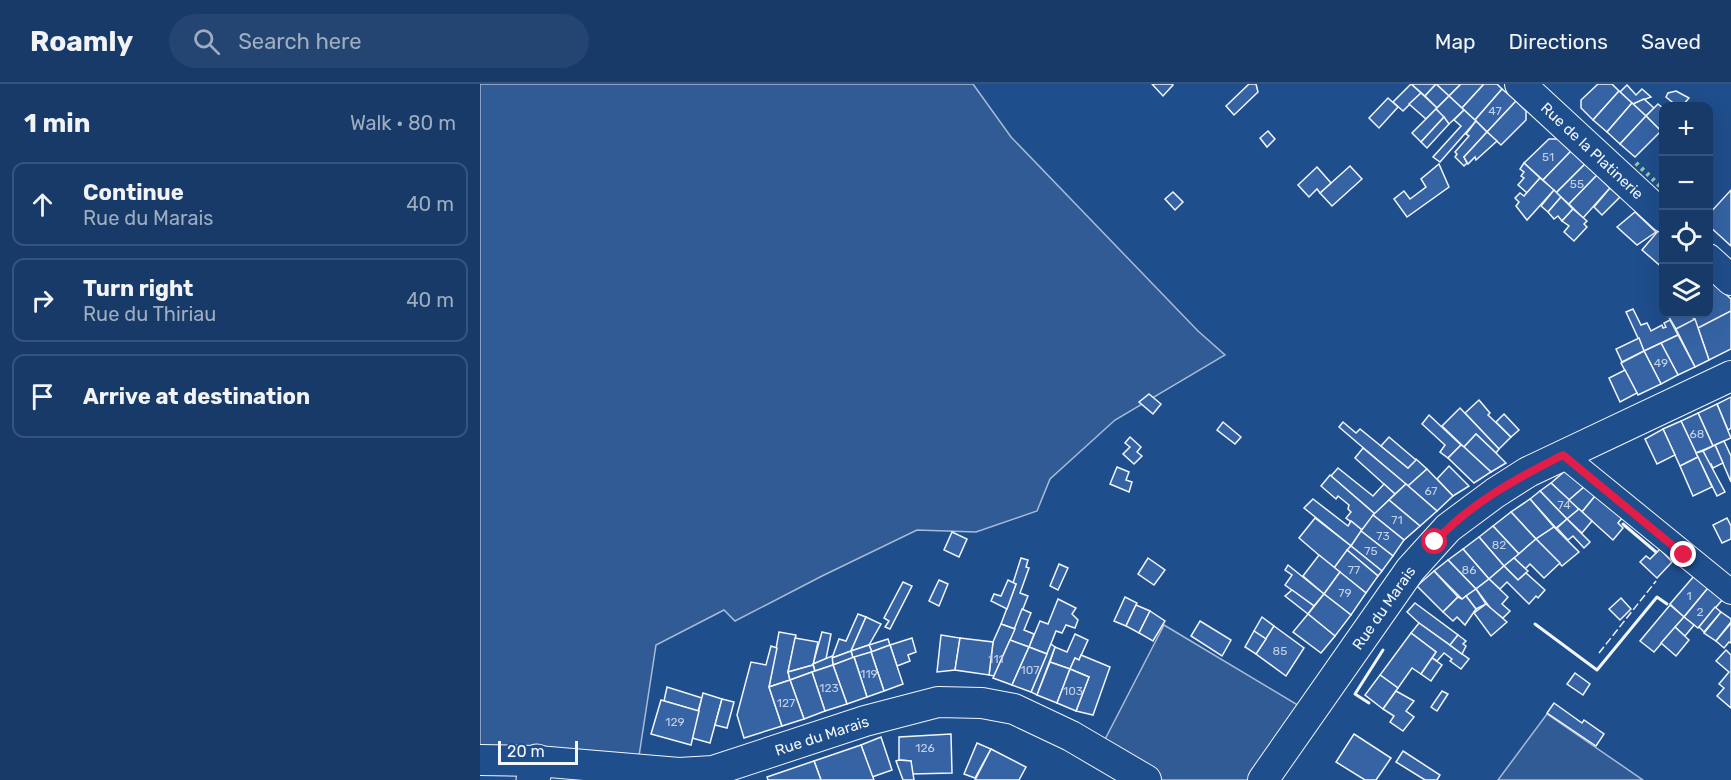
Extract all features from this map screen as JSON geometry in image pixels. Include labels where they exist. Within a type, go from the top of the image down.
[{"type":"street","name":"Rue de la Platinerie","points":[[1520,84],[1659,212]]},
{"type":"street","points":[[1713,264],[1731,280]]},
{"type":"street","name":"Rue du Marais","points":[[1263,780],[1410,570],[1448,528],[1494,493],[1528,472],[1731,376]]},
{"type":"street","points":[[1563,455],[1731,592]]},
{"type":"street","name":"Rue du Marais","points":[[480,760],[535,771],[680,773],[713,771],[865,721],[938,702],[982,703],[1014,709],[1071,736],[1146,780]]},
{"type":"shaded area","points":[[480,84],[973,84],[1011,137],[1198,331],[1225,355],[1115,420],[1050,479],[1037,511],[976,532],[917,530],[735,621],[724,610],[656,645],[637,769],[480,760]]},
{"type":"shaded area","points":[[1164,625],[1311,713],[1263,780],[1146,780],[1098,753]]},
{"type":"shaded area","points":[[1547,714],[1643,780],[1498,780]]},
{"type":"building","points":[[1152,84],[1172,84],[1173,85],[1163,96]]},
{"type":"building","points":[[1249,84],[1256,84],[1258,92],[1234,115],[1226,106]]},
{"type":"building","points":[[1411,84],[1436,84],[1425,96]]},
{"type":"building","points":[[1411,84],[1421,93],[1403,111],[1393,102]]},
{"type":"building","points":[[1436,84],[1461,84],[1449,96]]},
{"type":"building","points":[[1436,84],[1449,96],[1437,108],[1425,96]]},
{"type":"building","points":[[1461,84],[1484,84],[1462,108],[1449,96]]},
{"type":"building","points":[[1484,84],[1497,84],[1502,89],[1475,120],[1462,108]]},
{"type":"building","points":[[1598,84],[1612,84],[1619,91],[1593,120],[1581,108],[1581,100]]},
{"type":"building","points":[[1627,85],[1636,95],[1642,89],[1651,97],[1633,104],[1620,92]]},
{"type":"building","points":[[1502,89],[1516,101],[1487,132],[1475,120]]},
{"type":"building","points":[[1619,91],[1632,103],[1607,132],[1593,120]]},
{"type":"building","points":[[1676,91],[1689,98],[1686,102],[1672,102],[1666,97],[1668,93]]},
{"type":"building","points":[[1421,93],[1437,108],[1426,119],[1409,104]]},
{"type":"building","points":[[1449,96],[1464,110],[1449,124],[1436,109]]},
{"type":"building","points":[[1388,98],[1398,107],[1379,128],[1369,118]]},
{"type":"building","points":[[1644,99],[1654,108],[1646,116],[1633,104]]},
{"type":"building","points":[[1516,101],[1526,111],[1526,120],[1501,145],[1487,132]]},
{"type":"building","points":[[1632,103],[1646,116],[1620,144],[1607,132]]},
{"type":"building","points":[[1659,105],[1659,129],[1646,116]]},
{"type":"building","points":[[1436,109],[1444,117],[1421,142],[1412,133]]},
{"type":"building","points":[[1464,110],[1476,121],[1440,162],[1433,157],[1461,126],[1454,120]]},
{"type":"building","points":[[1646,116],[1659,129],[1659,133],[1635,157],[1620,144]]},
{"type":"building","points":[[1444,117],[1449,124],[1427,148],[1421,142]]},
{"type":"building","points":[[1476,121],[1487,132],[1464,157],[1467,163],[1464,166],[1455,157],[1457,154],[1455,152],[1469,136],[1466,134]]},
{"type":"building","points":[[1268,131],[1275,139],[1267,147],[1260,138]]},
{"type":"building","points":[[1487,132],[1497,141],[1476,160],[1475,157],[1468,164],[1464,157]]},
{"type":"building","points":[[1549,139],[1558,139],[1571,151],[1543,180],[1524,163]]},
{"type":"building","points":[[1571,151],[1585,164],[1556,193],[1543,180]]},
{"type":"building","points":[[1524,163],[1540,178],[1527,193],[1518,185],[1524,178],[1521,176],[1524,172],[1520,169]]},
{"type":"building","points":[[1439,164],[1449,187],[1407,217],[1394,199],[1404,191],[1410,199],[1426,187],[1421,179]]},
{"type":"building","points":[[1585,164],[1597,175],[1569,204],[1556,193]]},
{"type":"building","points":[[1350,166],[1362,179],[1332,206],[1320,193]]},
{"type":"building","points":[[1317,167],[1331,183],[1320,193],[1317,189],[1309,197],[1298,185]]},
{"type":"building","points":[[1597,175],[1610,188],[1583,218],[1569,204]]},
{"type":"building","points":[[1540,178],[1554,190],[1527,220],[1516,206],[1519,202],[1515,198],[1520,193],[1524,196]]},
{"type":"building","points":[[1610,188],[1620,197],[1602,215],[1594,207]]},
{"type":"building","points":[[1554,190],[1561,197],[1548,212],[1541,206]]},
{"type":"building","points":[[1731,190],[1731,246],[1713,230],[1713,210]]},
{"type":"building","points":[[1173,192],[1183,202],[1175,210],[1165,199]]},
{"type":"building","points":[[1561,197],[1573,209],[1562,221],[1558,216],[1554,219],[1548,212]]},
{"type":"building","points":[[1573,209],[1587,221],[1584,224],[1587,227],[1574,241],[1564,232],[1569,226],[1562,221]]},
{"type":"building","points":[[1635,212],[1656,232],[1637,245],[1617,227]]},
{"type":"building","points":[[1658,231],[1659,232],[1659,265],[1642,250]]},
{"type":"building","points":[[1713,283],[1731,299],[1731,311],[1698,328],[1694,318],[1713,318]]},
{"type":"building","points":[[1633,309],[1641,325],[1647,323],[1651,331],[1662,325],[1663,328],[1666,327],[1664,323],[1670,320],[1678,335],[1644,351],[1626,312]]},
{"type":"building","points":[[1731,311],[1731,349],[1709,360],[1698,328]]},
{"type":"building","points":[[1669,318],[1693,318],[1694,320],[1676,329]]},
{"type":"building","points":[[1695,319],[1709,360],[1695,367],[1676,329]]},
{"type":"building","points":[[1678,335],[1695,367],[1678,375],[1661,343]]},
{"type":"building","points":[[1639,338],[1644,351],[1622,362],[1616,349]]},
{"type":"building","points":[[1661,343],[1678,375],[1661,384],[1644,351]]},
{"type":"building","points":[[1644,351],[1661,384],[1638,395],[1621,363]]},
{"type":"building","points":[[1625,370],[1637,393],[1620,402],[1609,378]]},
{"type":"building","points":[[1149,394],[1161,404],[1153,414],[1139,402]]},
{"type":"building","points":[[1731,397],[1731,428],[1728,430],[1717,404]]},
{"type":"building","points":[[1479,400],[1490,413],[1488,415],[1511,437],[1499,449],[1465,413]]},
{"type":"building","points":[[1717,404],[1731,438],[1713,446],[1698,413]]},
{"type":"building","points":[[1460,408],[1499,449],[1496,453],[1476,434],[1464,447],[1442,426]]},
{"type":"building","points":[[1698,413],[1713,446],[1696,453],[1681,421]]},
{"type":"building","points":[[1504,414],[1519,430],[1511,437],[1496,422]]},
{"type":"building","points":[[1429,415],[1461,445],[1448,458],[1440,452],[1445,445],[1422,424]]},
{"type":"building","points":[[1681,421],[1698,457],[1680,466],[1663,429]]},
{"type":"building","points":[[1223,422],[1241,437],[1235,444],[1217,430]]},
{"type":"building","points":[[1343,422],[1356,433],[1360,429],[1408,468],[1416,459],[1427,469],[1408,486],[1339,427]]},
{"type":"building","points":[[1663,429],[1675,455],[1657,464],[1645,439]]},
{"type":"building","points":[[1476,434],[1506,463],[1491,472],[1464,447]]},
{"type":"building","points":[[1130,437],[1141,447],[1137,452],[1142,456],[1134,464],[1123,454],[1130,447],[1125,443]]},
{"type":"building","points":[[1389,437],[1416,460],[1408,468],[1381,446]]},
{"type":"building","points":[[1724,441],[1731,456],[1731,482],[1715,445]]},
{"type":"building","points":[[1461,445],[1491,472],[1474,483],[1448,458]]},
{"type":"building","points":[[1715,445],[1723,463],[1713,468],[1703,451]]},
{"type":"building","points":[[1363,448],[1406,484],[1395,494],[1355,458]]},
{"type":"building","points":[[1703,451],[1725,492],[1717,496],[1696,453]]},
{"type":"building","points":[[1698,457],[1712,487],[1693,496],[1680,466]]},
{"type":"building","points":[[1449,466],[1469,486],[1453,496],[1437,479]]},
{"type":"building","points":[[1117,467],[1129,472],[1126,480],[1132,482],[1129,492],[1110,484]]},
{"type":"building","points":[[1338,468],[1373,496],[1384,484],[1395,494],[1375,514],[1331,476]]},
{"type":"building","points":[[1427,469],[1453,496],[1437,511],[1408,486]]},
{"type":"building","points":[[1565,471],[1584,487],[1569,500],[1551,483]]},
{"type":"building","points":[[1330,475],[1375,514],[1362,530],[1346,518],[1351,512],[1348,509],[1349,505],[1338,496],[1336,499],[1321,486]]},
{"type":"building","points":[[1551,483],[1579,509],[1567,519],[1540,491]]},
{"type":"building","points":[[1406,484],[1437,511],[1420,526],[1389,500]]},
{"type":"building","points":[[1584,487],[1595,496],[1582,512],[1569,500]]},
{"type":"building","points":[[1540,491],[1567,519],[1556,528],[1530,499]]},
{"type":"building","points":[[1595,496],[1622,518],[1618,523],[1623,528],[1613,540],[1582,512]]},
{"type":"building","points":[[1313,499],[1348,526],[1351,521],[1362,530],[1351,546],[1304,508]]},
{"type":"building","points":[[1530,499],[1554,527],[1536,539],[1511,512]]},
{"type":"building","points":[[1389,500],[1420,526],[1404,540],[1373,515]]},
{"type":"building","points":[[1579,509],[1592,521],[1582,533],[1567,519]]},
{"type":"building","points":[[1511,512],[1536,539],[1519,554],[1493,526]]},
{"type":"building","points":[[1373,515],[1404,540],[1393,556],[1361,531]]},
{"type":"building","points":[[1315,518],[1351,546],[1334,568],[1299,538]]},
{"type":"building","points":[[1727,518],[1731,526],[1731,539],[1722,543],[1713,525]]},
{"type":"building","points":[[1567,519],[1590,542],[1584,548],[1573,536],[1568,540],[1557,528]]},
{"type":"building","points":[[1493,526],[1519,554],[1504,566],[1479,537]]},
{"type":"building","points":[[1554,527],[1579,552],[1562,566],[1536,539]]},
{"type":"building","points":[[1361,531],[1393,556],[1382,571],[1351,546]]},
{"type":"building","points":[[952,532],[967,539],[959,557],[944,550]]},
{"type":"building","points":[[1479,537],[1504,566],[1489,579],[1463,549]]},
{"type":"building","points":[[1536,539],[1560,563],[1544,578],[1530,564],[1525,569],[1514,558]]},
{"type":"building","points":[[1351,546],[1382,571],[1378,576],[1347,550]]},
{"type":"building","points":[[1463,549],[1489,579],[1476,589],[1448,560]]},
{"type":"building","points":[[1660,549],[1672,562],[1657,578],[1640,562],[1646,556],[1650,559]]},
{"type":"building","points":[[1347,550],[1378,576],[1366,593],[1334,568]]},
{"type":"building","points":[[1319,555],[1340,572],[1324,594],[1303,576]]},
{"type":"building","points":[[1021,558],[1028,560],[1026,567],[1029,568],[1020,593],[1028,596],[1015,629],[1001,624],[1016,584],[1013,583]]},
{"type":"building","points":[[1148,558],[1165,570],[1154,585],[1138,574]]},
{"type":"building","points":[[1514,558],[1528,571],[1518,580],[1504,566]]},
{"type":"building","points":[[1448,560],[1476,589],[1462,599],[1434,571]]},
{"type":"building","points":[[1059,564],[1068,568],[1058,590],[1050,586]]},
{"type":"building","points":[[1288,565],[1324,594],[1314,606],[1285,585],[1292,575],[1285,570]]},
{"type":"building","points":[[1504,566],[1518,580],[1526,573],[1545,590],[1529,604],[1507,582],[1500,589],[1489,579]]},
{"type":"building","points":[[1434,571],[1458,597],[1443,612],[1417,586]]},
{"type":"building","points":[[1340,572],[1366,593],[1351,615],[1324,594]]},
{"type":"building","points":[[1694,576],[1708,588],[1684,617],[1670,604]]},
{"type":"building","points":[[1489,579],[1508,597],[1502,604],[1510,611],[1503,618],[1491,609],[1476,589]]},
{"type":"building","points":[[939,580],[948,584],[939,606],[929,601]]},
{"type":"building","points":[[1008,580],[1016,584],[1007,609],[991,601],[994,594],[1001,596]]},
{"type":"building","points":[[903,582],[912,586],[890,629],[885,627],[889,621],[884,618]]},
{"type":"building","points":[[1708,588],[1723,599],[1698,628],[1684,617]]},
{"type":"building","points":[[1476,589],[1486,604],[1476,609],[1466,596]]},
{"type":"building","points":[[1292,590],[1314,606],[1308,614],[1285,596]]},
{"type":"building","points":[[1324,594],[1351,615],[1335,636],[1308,614]]},
{"type":"building","points":[[1466,596],[1476,609],[1465,625],[1457,617],[1453,621],[1443,612],[1458,597],[1462,599]]},
{"type":"building","points":[[1125,597],[1137,603],[1126,626],[1114,621]]},
{"type":"building","points":[[1621,598],[1631,609],[1620,620],[1609,609]]},
{"type":"building","points":[[1058,599],[1076,608],[1072,614],[1078,620],[1075,628],[1066,625],[1062,633],[1056,631],[1047,654],[1029,647],[1040,621],[1048,624]]},
{"type":"building","points":[[1415,603],[1458,635],[1450,645],[1407,612]]},
{"type":"building","points":[[1486,604],[1507,622],[1491,636],[1474,613]]},
{"type":"building","points":[[1136,605],[1150,611],[1139,633],[1126,626]]},
{"type":"building","points":[[1670,605],[1684,617],[1654,652],[1640,641]]},
{"type":"building","points":[[1715,607],[1721,612],[1704,632],[1699,627]]},
{"type":"building","points":[[1022,609],[1031,613],[1024,630],[1034,634],[1029,647],[1010,640]]},
{"type":"building","points":[[1150,611],[1165,621],[1153,641],[1139,633]]},
{"type":"building","points":[[1721,612],[1731,619],[1731,622],[1716,641],[1704,633]]},
{"type":"building","points":[[858,614],[866,617],[851,651],[832,658],[839,639],[846,641]]},
{"type":"building","points":[[1308,614],[1335,636],[1321,653],[1293,632]]},
{"type":"building","points":[[866,617],[881,624],[869,645],[851,651]]},
{"type":"building","points":[[1262,617],[1274,626],[1266,639],[1254,631]]},
{"type":"building","points":[[1684,617],[1694,625],[1685,636],[1675,627]]},
{"type":"building","points":[[1200,621],[1231,640],[1222,656],[1191,636]]},
{"type":"building","points":[[1419,623],[1469,659],[1461,669],[1444,653],[1437,661],[1432,658],[1436,652],[1411,633]]},
{"type":"building","points":[[1731,623],[1731,643],[1729,642],[1724,648],[1716,641]]},
{"type":"building","points":[[1001,624],[1015,629],[994,676],[989,675],[993,642]]},
{"type":"building","points":[[1274,626],[1304,648],[1286,676],[1256,654]]},
{"type":"building","points":[[1675,627],[1689,640],[1676,656],[1661,643]]},
{"type":"building","points":[[1254,631],[1266,639],[1256,654],[1245,647]]},
{"type":"building","points":[[779,632],[796,635],[788,672],[790,680],[769,687]]},
{"type":"building","points":[[822,632],[831,634],[826,659],[813,664]]},
{"type":"building","points":[[1411,633],[1436,652],[1421,674],[1412,668],[1398,688],[1380,675]]},
{"type":"building","points":[[1075,634],[1088,640],[1079,660],[1075,658],[1070,669],[1050,662],[1055,647],[1067,652]]},
{"type":"building","points":[[941,635],[960,638],[955,670],[937,672]]},
{"type":"building","points":[[1458,635],[1466,641],[1463,644],[1466,646],[1462,654],[1450,645]]},
{"type":"building","points":[[795,638],[818,642],[813,665],[788,672]]},
{"type":"building","points":[[912,638],[916,652],[908,655],[910,661],[897,666],[890,645]]},
{"type":"building","points":[[960,638],[993,642],[989,675],[955,670]]},
{"type":"building","points":[[888,639],[890,645],[872,652],[869,645]]},
{"type":"building","points":[[1010,640],[1029,647],[1012,685],[993,678]]},
{"type":"building","points":[[1051,644],[1055,647],[1037,695],[1031,692]]},
{"type":"building","points":[[869,645],[872,652],[853,658],[851,651]]},
{"type":"building","points":[[890,645],[903,684],[884,691],[871,652]]},
{"type":"building","points":[[771,646],[777,648],[769,687],[782,726],[744,738],[737,715],[751,662],[766,665]]},
{"type":"building","points":[[1029,647],[1047,654],[1031,692],[1012,685]]},
{"type":"building","points":[[1726,650],[1731,655],[1731,708],[1717,696],[1724,688],[1719,684],[1729,672],[1716,661]]},
{"type":"building","points":[[851,651],[853,658],[833,665],[832,658]]},
{"type":"building","points":[[871,652],[884,691],[867,697],[854,657]]},
{"type":"building","points":[[1081,655],[1110,667],[1093,715],[1076,711],[1089,677],[1070,669],[1075,658],[1079,660]]},
{"type":"building","points":[[832,656],[833,665],[815,671],[813,664]]},
{"type":"building","points":[[854,657],[867,697],[847,704],[833,665]]},
{"type":"building","points":[[1432,658],[1442,665],[1431,681],[1421,674]]},
{"type":"building","points":[[1050,662],[1070,669],[1057,703],[1037,695]]},
{"type":"building","points":[[813,665],[815,671],[790,680],[788,672]]},
{"type":"building","points":[[833,665],[847,704],[825,711],[812,672]]},
{"type":"building","points":[[1070,669],[1089,677],[1076,711],[1057,703]]},
{"type":"building","points":[[812,672],[825,711],[804,719],[790,680]]},
{"type":"building","points":[[1575,673],[1590,684],[1583,695],[1567,684]]},
{"type":"building","points":[[1380,675],[1398,688],[1383,709],[1365,695]]},
{"type":"building","points":[[790,680],[804,719],[782,726],[769,687]]},
{"type":"building","points":[[667,687],[702,698],[698,711],[664,701]]},
{"type":"building","points":[[1396,691],[1414,701],[1406,711],[1414,717],[1403,731],[1390,722],[1394,716],[1383,709]]},
{"type":"building","points":[[1442,691],[1448,694],[1437,711],[1431,707]]},
{"type":"building","points":[[703,693],[722,699],[710,743],[692,738]]},
{"type":"building","points":[[722,699],[734,702],[727,728],[715,725]]},
{"type":"building","points":[[661,700],[699,711],[691,745],[651,734]]},
{"type":"building","points":[[1554,703],[1582,723],[1584,720],[1604,734],[1596,746],[1547,713]]},
{"type":"building","points":[[951,734],[952,773],[912,774],[911,761],[899,760],[899,737]]},
{"type":"building","points":[[1354,734],[1391,758],[1376,780],[1365,780],[1336,762]]},
{"type":"building","points":[[881,737],[892,770],[872,777],[861,745]]},
{"type":"building","points":[[977,743],[991,749],[975,778],[964,774]]},
{"type":"building","points":[[861,745],[874,780],[821,780],[814,761]]},
{"type":"building","points":[[991,749],[1026,767],[1019,780],[975,780]]},
{"type":"building","points":[[1403,751],[1440,775],[1437,780],[1425,780],[1396,762]]},
{"type":"building","points":[[814,761],[821,780],[768,780],[767,777]]},
{"type":"building","points":[[896,761],[911,761],[914,780],[903,780]]},
{"type":"hedge","points":[[1636,163],[1659,185]]},
{"type":"fence","points":[[1599,653],[1656,581]]},
{"type":"wall","points":[[1623,524],[1656,552]]},
{"type":"wall","points":[[1535,624],[1597,670],[1657,597],[1667,604]]},
{"type":"wall","points":[[1369,703],[1355,694],[1383,650]]},
{"type":"route","points":[[1435,542],[1448,528],[1494,493],[1528,472],[1563,455],[1684,555]]}]
